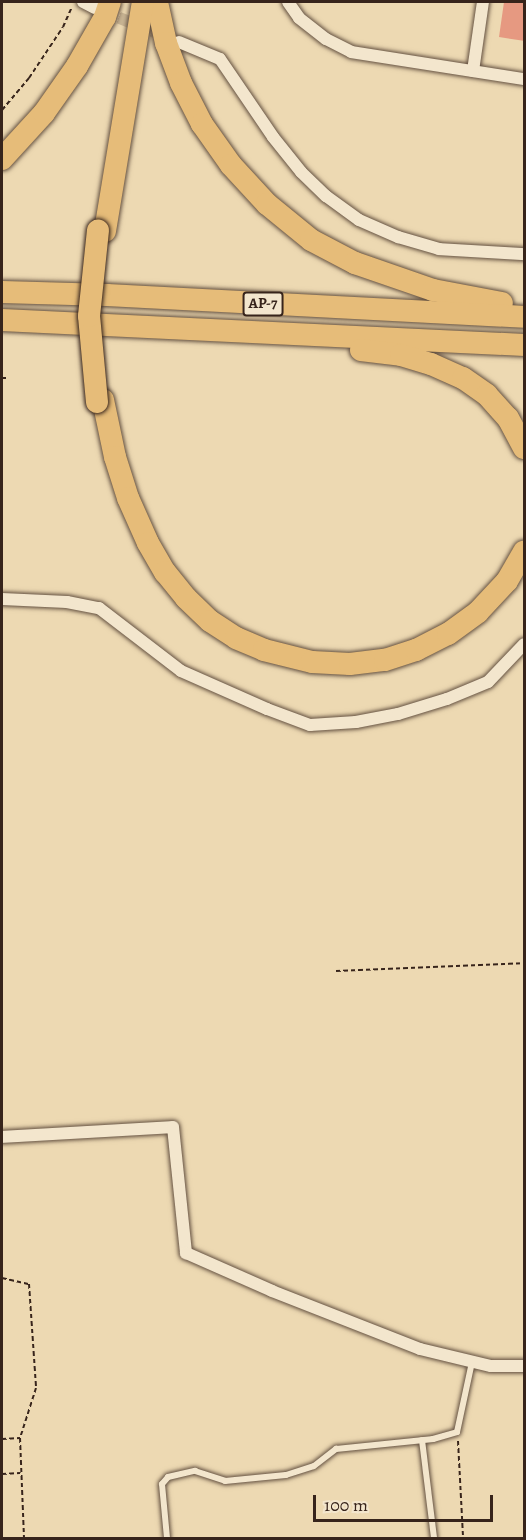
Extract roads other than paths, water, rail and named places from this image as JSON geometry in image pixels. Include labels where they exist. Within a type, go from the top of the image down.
[{"type":"highway","points":[[135,2],[89,316],[104,440],[122,501],[141,546],[159,576],[180,603],[206,626],[233,644],[261,657],[291,666],[330,671],[370,670],[403,662],[434,650],[468,630],[497,604],[525,572]]},
{"type":"highway","points":[[101,231],[134,69],[142,2]]},
{"type":"highway","points":[[157,2],[166,43],[181,83],[202,124],[231,165],[267,204],[311,240],[382,274],[433,290],[525,306]]},
{"type":"highway","points":[[2,159],[44,113],[77,66],[105,17],[102,5]]},
{"type":"highway","name":"AP-7","points":[[2,292],[107,295],[525,317]]},
{"type":"highway","name":"AP-7","points":[[2,320],[525,345]]},
{"type":"highway","name":"AP-7","points":[[252,331],[274,344],[401,355],[431,364],[463,378],[487,395],[508,418],[525,448]]},
{"type":"highway","points":[[100,401],[128,498],[160,565],[186,598],[210,621],[230,634],[264,650],[312,662],[350,664],[385,660],[416,650],[448,634],[478,612],[507,581],[525,551]]},
{"type":"street","points":[[83,2],[102,5]]},
{"type":"street","points":[[288,2],[299,18],[326,39],[351,52],[525,79]]},
{"type":"street","points":[[473,71],[483,2]]},
{"type":"street","points":[[179,42],[220,60],[273,137],[301,172],[326,196],[359,219],[398,237],[439,249],[525,254]]},
{"type":"street","points":[[2,599],[67,602],[99,608],[181,671],[236,696],[310,725],[398,714],[447,699],[488,682],[525,644]]},
{"type":"street","points":[[2,1137],[173,1127],[186,1253],[272,1291],[420,1348],[491,1366],[525,1366]]},
{"type":"lane","points":[[167,1539],[162,1484],[168,1477],[195,1471],[225,1481],[286,1475],[314,1466],[336,1449],[422,1440],[457,1432],[472,1361]]},
{"type":"lane","points":[[422,1440],[434,1539]]},
{"type":"tunnel","points":[[102,11],[167,37]]}]
